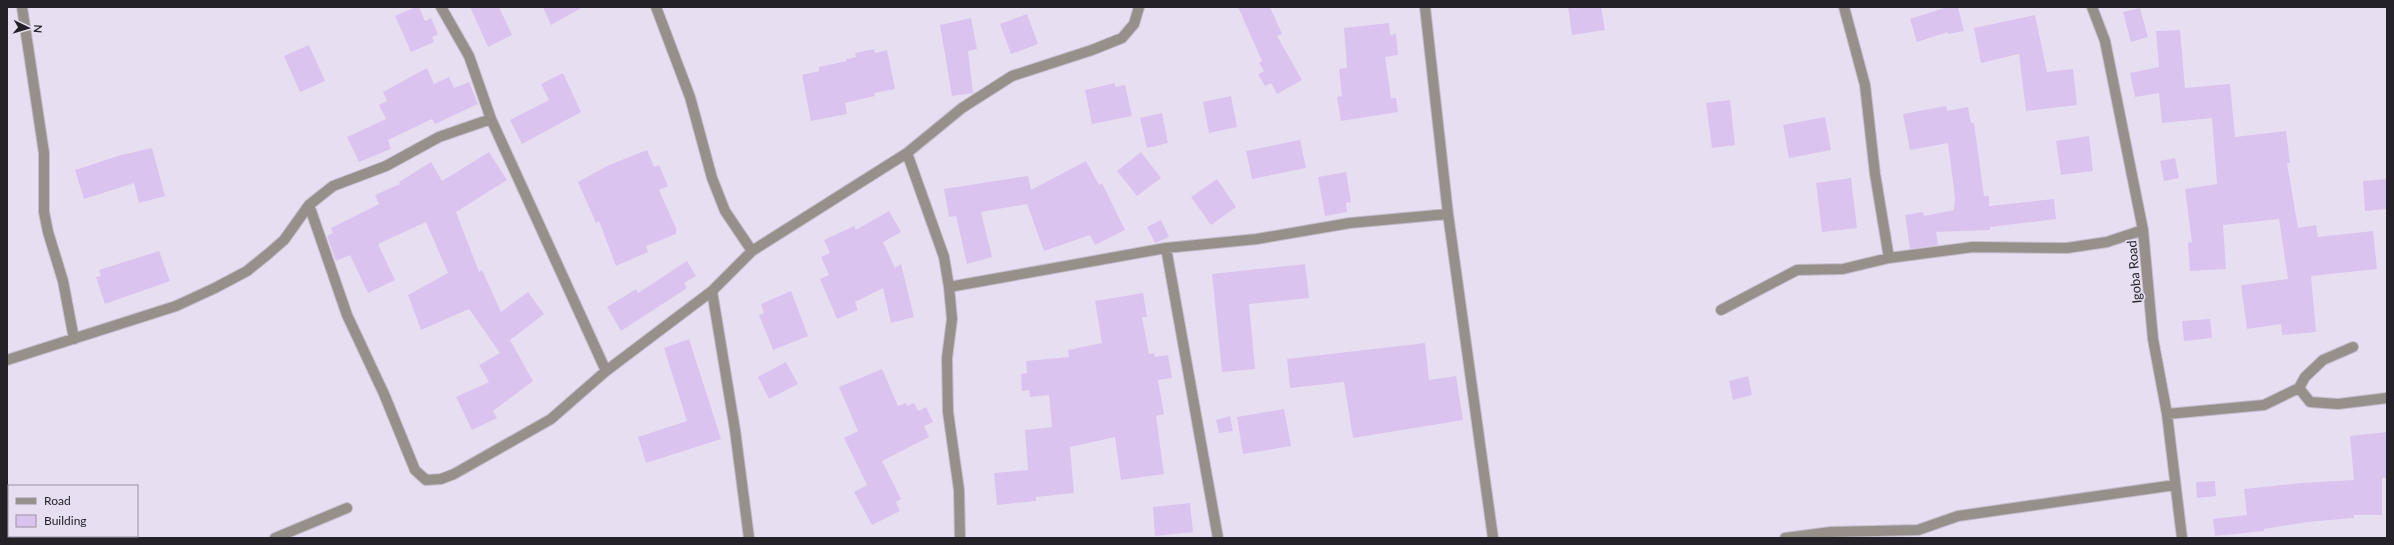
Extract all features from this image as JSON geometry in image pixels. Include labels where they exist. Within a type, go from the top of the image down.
[{"type":"street","points":[[22,7],[44,153],[44,212],[48,232],[64,281],[74,340]]},
{"type":"street","points":[[441,7],[469,56],[491,119],[606,371]]},
{"type":"street","points":[[656,7],[690,97],[715,185],[725,211],[752,251]]},
{"type":"street","points":[[309,205],[347,315],[384,394],[415,470],[426,480],[441,479],[454,474],[551,418],[606,371],[712,291],[752,251],[907,153],[962,108],[1012,76],[1122,38],[1134,24],[1139,7]]},
{"type":"street","points":[[1425,7],[1448,214],[1492,533],[1500,538]]},
{"type":"street","points":[[1844,7],[1865,85],[1875,174],[1889,258]]},
{"type":"street","name":"Igoba Road","points":[[2092,7],[2105,41],[2143,230],[2153,339],[2167,414],[2182,538]]},
{"type":"street","points":[[7,360],[74,340],[176,306],[247,271],[284,240],[309,205],[332,186],[386,166],[440,137],[491,119]]},
{"type":"street","points":[[907,153],[944,257],[949,286],[952,319],[947,358],[948,412],[959,490],[960,538]]},
{"type":"street","points":[[949,286],[1166,248],[1257,239],[1350,223],[1448,214]]},
{"type":"street","points":[[1721,310],[1797,270],[1843,269],[1889,258],[1973,247],[2067,248],[2107,242],[2143,230]]},
{"type":"street","points":[[1166,248],[1218,538]]},
{"type":"street","points":[[712,291],[735,430],[749,538]]},
{"type":"street","points":[[2167,414],[2264,405],[2299,388],[2304,376],[2323,360],[2353,347]]},
{"type":"street","points":[[2299,388],[2310,402],[2338,404],[2387,398]]},
{"type":"street","points":[[1785,538],[1831,532],[1919,534],[1958,516],[2175,484]]},
{"type":"street","points":[[275,538],[347,508]]},
{"type":"building","points":[[419,7],[425,21],[431,18],[438,34],[432,37],[434,42],[411,52],[395,16]]},
{"type":"building","points":[[470,7],[499,7],[512,35],[488,47]]},
{"type":"building","points":[[543,7],[583,7],[551,25]]},
{"type":"building","points":[[1238,7],[1270,7],[1282,34],[1277,36],[1302,80],[1277,94],[1271,83],[1265,86],[1258,74],[1264,71],[1259,63],[1262,61]]},
{"type":"building","points":[[1568,7],[1601,7],[1605,30],[1572,35]]},
{"type":"building","points":[[1947,7],[1958,7],[1964,31],[1948,34],[1948,32],[1917,42],[1910,19]]},
{"type":"building","points":[[2140,8],[2148,37],[2131,42],[2123,12]]},
{"type":"building","points":[[1027,14],[1038,44],[1011,54],[1000,24]]},
{"type":"building","points":[[2035,15],[2047,72],[2073,69],[2077,105],[2026,111],[2019,54],[1981,63],[1974,28]]},
{"type":"building","points":[[971,18],[977,49],[968,51],[973,93],[952,96],[940,25]]},
{"type":"building","points":[[1389,23],[1390,35],[1396,34],[1398,55],[1385,57],[1391,98],[1396,98],[1398,112],[1341,121],[1337,97],[1342,96],[1339,69],[1347,68],[1344,28]]},
{"type":"building","points":[[2180,30],[2185,88],[2230,84],[2235,137],[2286,131],[2290,163],[2287,163],[2298,228],[2316,225],[2318,237],[2373,231],[2377,269],[2311,276],[2316,332],[2282,335],[2281,324],[2247,329],[2241,285],[2288,279],[2279,219],[2223,225],[2226,269],[2190,271],[2188,243],[2192,242],[2185,189],[2217,184],[2212,118],[2162,123],[2159,93],[2135,97],[2130,73],[2159,67],[2156,31]]},
{"type":"building","points":[[309,45],[325,81],[300,92],[284,56]]},
{"type":"building","points":[[874,49],[875,53],[887,50],[895,89],[874,93],[875,96],[845,103],[847,114],[811,121],[802,75],[819,71],[819,67],[847,61],[846,59],[856,57],[855,53]]},
{"type":"building","points":[[427,68],[434,84],[449,77],[454,88],[469,82],[478,104],[435,124],[432,119],[388,140],[391,149],[359,162],[347,137],[386,119],[379,105],[387,101],[383,92]]},
{"type":"building","points":[[563,73],[581,112],[522,144],[510,120],[549,100],[541,84]]},
{"type":"building","points":[[1115,83],[1115,87],[1125,85],[1132,116],[1092,124],[1085,90]]},
{"type":"building","points":[[1231,96],[1237,127],[1209,133],[1203,102]]},
{"type":"building","points":[[1730,100],[1735,145],[1712,148],[1706,103]]},
{"type":"building","points":[[1946,106],[1947,111],[1968,107],[1971,123],[1974,123],[1984,196],[1989,196],[1989,206],[2054,199],[2056,219],[1990,227],[1990,230],[1936,232],[1938,245],[1910,249],[1905,215],[1923,212],[1924,216],[1954,210],[1955,198],[1948,143],[1910,150],[1903,114]]},
{"type":"building","points":[[1162,113],[1168,143],[1147,148],[1140,118]]},
{"type":"building","points":[[1825,117],[1831,150],[1789,158],[1783,125]]},
{"type":"building","points":[[2089,136],[2093,171],[2061,175],[2056,141]]},
{"type":"building","points":[[1300,140],[1306,168],[1252,179],[1246,151]]},
{"type":"building","points":[[152,148],[165,196],[139,203],[134,183],[84,199],[75,170],[121,155]]},
{"type":"building","points":[[647,150],[654,167],[659,165],[668,186],[659,190],[676,228],[676,234],[646,246],[648,252],[616,266],[599,221],[596,223],[578,182],[609,165]]},
{"type":"building","points":[[489,152],[507,180],[456,212],[479,272],[482,270],[501,312],[528,292],[544,314],[510,340],[533,381],[493,411],[497,418],[472,430],[456,397],[489,382],[479,365],[500,353],[469,309],[421,330],[408,295],[448,273],[426,222],[378,244],[395,280],[368,293],[350,255],[336,261],[327,236],[333,233],[331,228],[379,204],[375,195],[400,184],[399,182],[431,162],[442,181]]},
{"type":"building","points":[[1141,152],[1161,178],[1137,196],[1117,171]]},
{"type":"building","points":[[2175,158],[2179,178],[2164,181],[2160,161]]},
{"type":"building","points":[[1086,161],[1099,185],[1102,183],[1125,230],[1095,245],[1090,235],[1044,251],[1027,204],[981,212],[992,257],[967,264],[956,216],[949,217],[944,189],[1028,176],[1031,190]]},
{"type":"building","points":[[1346,172],[1351,202],[1346,203],[1347,212],[1325,216],[1318,177]]},
{"type":"building","points":[[1851,178],[1857,228],[1822,232],[1816,183]]},
{"type":"building","points":[[1217,179],[1236,207],[1211,225],[1191,197]]},
{"type":"building","points":[[2387,179],[2387,209],[2365,211],[2363,181]]},
{"type":"building","points":[[889,211],[901,232],[883,242],[895,268],[901,264],[914,317],[891,323],[883,288],[855,302],[858,310],[837,319],[820,279],[829,275],[821,257],[830,253],[824,240],[854,226],[856,230]]},
{"type":"building","points":[[1161,220],[1169,237],[1155,243],[1147,227]]},
{"type":"building","points":[[159,251],[170,281],[105,304],[96,277],[101,276],[99,270]]},
{"type":"building","points":[[687,261],[696,276],[684,283],[687,288],[621,331],[607,307],[636,289],[638,293]]},
{"type":"building","points":[[1305,264],[1309,298],[1249,304],[1255,369],[1222,372],[1212,274]]},
{"type":"building","points":[[791,291],[808,336],[773,350],[759,315],[764,313],[761,304]]},
{"type":"building","points":[[1143,293],[1147,317],[1142,317],[1149,354],[1154,353],[1155,357],[1168,355],[1172,378],[1158,380],[1164,414],[1156,416],[1164,474],[1121,480],[1115,437],[1070,447],[1074,493],[1036,497],[1036,501],[997,505],[994,473],[1028,470],[1025,430],[1052,427],[1049,395],[1030,397],[1029,390],[1022,391],[1021,374],[1027,373],[1026,361],[1069,357],[1068,350],[1102,343],[1095,301]]},
{"type":"building","points":[[2210,319],[2212,338],[2184,341],[2182,321]]},
{"type":"building","points":[[689,339],[721,439],[646,463],[638,437],[687,421],[664,348]]},
{"type":"building","points":[[1425,343],[1429,380],[1456,376],[1463,420],[1353,438],[1344,382],[1290,388],[1287,359]]},
{"type":"building","points":[[786,362],[798,384],[769,399],[758,377]]},
{"type":"building","points":[[882,369],[898,406],[906,403],[907,406],[914,403],[918,411],[926,407],[933,422],[924,426],[929,437],[882,461],[901,499],[896,502],[900,511],[872,525],[854,492],[867,485],[844,438],[858,431],[839,387]]},
{"type":"building","points":[[1748,376],[1752,395],[1733,400],[1729,381]]},
{"type":"building","points":[[1284,409],[1291,446],[1243,454],[1237,417]]},
{"type":"building","points":[[1230,416],[1233,431],[1219,433],[1216,420]]},
{"type":"building","points":[[2387,432],[2387,478],[2382,478],[2382,515],[2354,515],[2354,518],[2307,522],[2264,529],[2264,531],[2215,536],[2213,519],[2247,515],[2244,489],[2302,483],[2354,480],[2350,436]]},
{"type":"building","points":[[2215,481],[2216,496],[2197,498],[2196,482]]},
{"type":"building","points":[[1190,503],[1193,532],[1155,536],[1153,507]]}]
